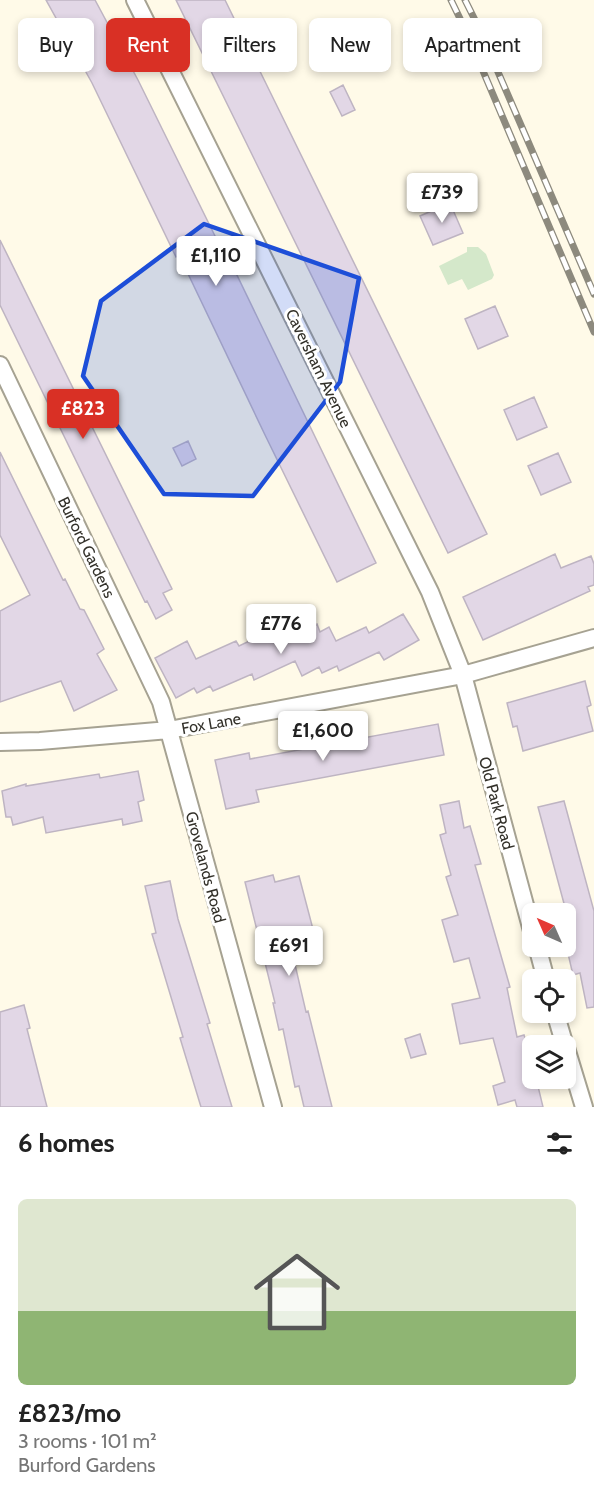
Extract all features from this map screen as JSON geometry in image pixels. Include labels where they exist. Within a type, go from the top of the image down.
[{"type":"street","name":"Caversham Avenue","points":[[135,0],[430,592],[463,675]]},
{"type":"street","name":"Burford Gardens","points":[[0,365],[161,702],[169,730]]},
{"type":"street","name":"Fox Lane","points":[[0,742],[40,741],[169,730],[463,675],[594,638]]},
{"type":"street","name":"Old Park Road","points":[[463,675],[524,903]]},
{"type":"street","name":"Grovelands Road","points":[[169,730],[273,1107]]},
{"type":"street","points":[[576,1082],[584,1107]]},
{"type":"highlighted area","points":[[204,224],[359,278],[340,382],[253,496],[164,494],[83,376],[101,301]]},
{"type":"green space","points":[[467,247],[478,247],[486,254],[494,275],[492,279],[468,290],[462,279],[448,285],[439,266],[467,252]]},
{"type":"building","points":[[46,0],[95,0],[106,20],[106,72],[134,72],[218,242],[220,240],[376,563],[337,582],[179,255],[176,257],[86,72],[94,72],[94,18],[56,18]]},
{"type":"building","points":[[176,0],[225,0],[234,18],[202,18],[202,53],[190,28],[190,18],[185,18]]},
{"type":"building","points":[[211,72],[260,72],[487,534],[448,553]]},
{"type":"building","points":[[343,85],[355,110],[342,116],[330,92]]},
{"type":"building","points":[[450,203],[463,233],[433,245],[420,216]]},
{"type":"building","points":[[0,240],[172,589],[163,593],[172,610],[156,619],[147,601],[145,602],[0,305]]},
{"type":"building","points":[[495,306],[508,336],[478,349],[465,319]]},
{"type":"building","points":[[534,397],[547,427],[517,440],[504,410]]},
{"type":"building","points":[[188,441],[196,459],[182,466],[173,448]]},
{"type":"building","points":[[0,452],[63,580],[65,579],[80,609],[84,610],[104,649],[97,654],[117,690],[74,711],[61,681],[0,702],[0,611],[30,595],[0,535]]},
{"type":"building","points":[[558,453],[571,482],[541,495],[528,466]]},
{"type":"building","points":[[555,554],[561,568],[591,556],[594,564],[594,585],[588,587],[590,591],[483,640],[463,597]]},
{"type":"building","points":[[403,614],[419,640],[384,660],[379,652],[339,671],[337,666],[322,673],[319,667],[302,676],[295,661],[254,680],[252,674],[213,691],[210,686],[197,693],[194,688],[176,698],[155,658],[187,641],[196,659],[236,641],[239,646],[277,628],[283,640],[317,624],[320,632],[329,627],[336,641],[366,627],[369,633]]},
{"type":"building","points":[[585,681],[591,705],[587,707],[593,731],[523,751],[517,726],[513,727],[507,703]]},
{"type":"building","points":[[438,724],[444,755],[256,790],[259,802],[226,809],[215,760],[249,753],[250,759]]},
{"type":"building","points":[[138,771],[144,800],[138,802],[142,821],[123,825],[122,819],[46,833],[43,817],[13,825],[11,817],[6,817],[2,791],[26,784],[26,786],[99,774],[100,778]]},
{"type":"building","points":[[459,801],[464,828],[470,826],[481,864],[475,865],[510,987],[507,988],[517,1037],[522,1036],[522,1089],[539,1089],[543,1107],[517,1107],[515,1100],[498,1105],[493,1086],[505,1082],[493,1038],[460,1044],[452,1004],[480,998],[469,958],[454,962],[442,920],[458,915],[446,877],[451,875],[440,835],[446,833],[440,805]]},
{"type":"building","points":[[564,801],[594,911],[594,1007],[587,1008],[580,973],[576,974],[576,969],[572,969],[569,957],[576,957],[576,903],[564,903],[538,807]]},
{"type":"building","points":[[273,875],[275,882],[299,876],[315,937],[290,943],[332,1107],[304,1107],[299,1086],[295,1087],[283,1029],[279,1030],[273,1003],[275,1003],[245,882]]},
{"type":"building","points":[[170,881],[178,919],[210,1023],[207,1024],[232,1107],[201,1107],[180,1038],[183,1037],[152,934],[156,933],[145,886]]},
{"type":"building","points":[[24,1005],[30,1028],[27,1029],[47,1107],[0,1107],[0,1012]]},
{"type":"building","points":[[420,1034],[426,1054],[411,1058],[405,1039]]},
{"type":"railway","points":[[451,0],[594,332]]},
{"type":"railway","points":[[465,0],[594,294]]}]
